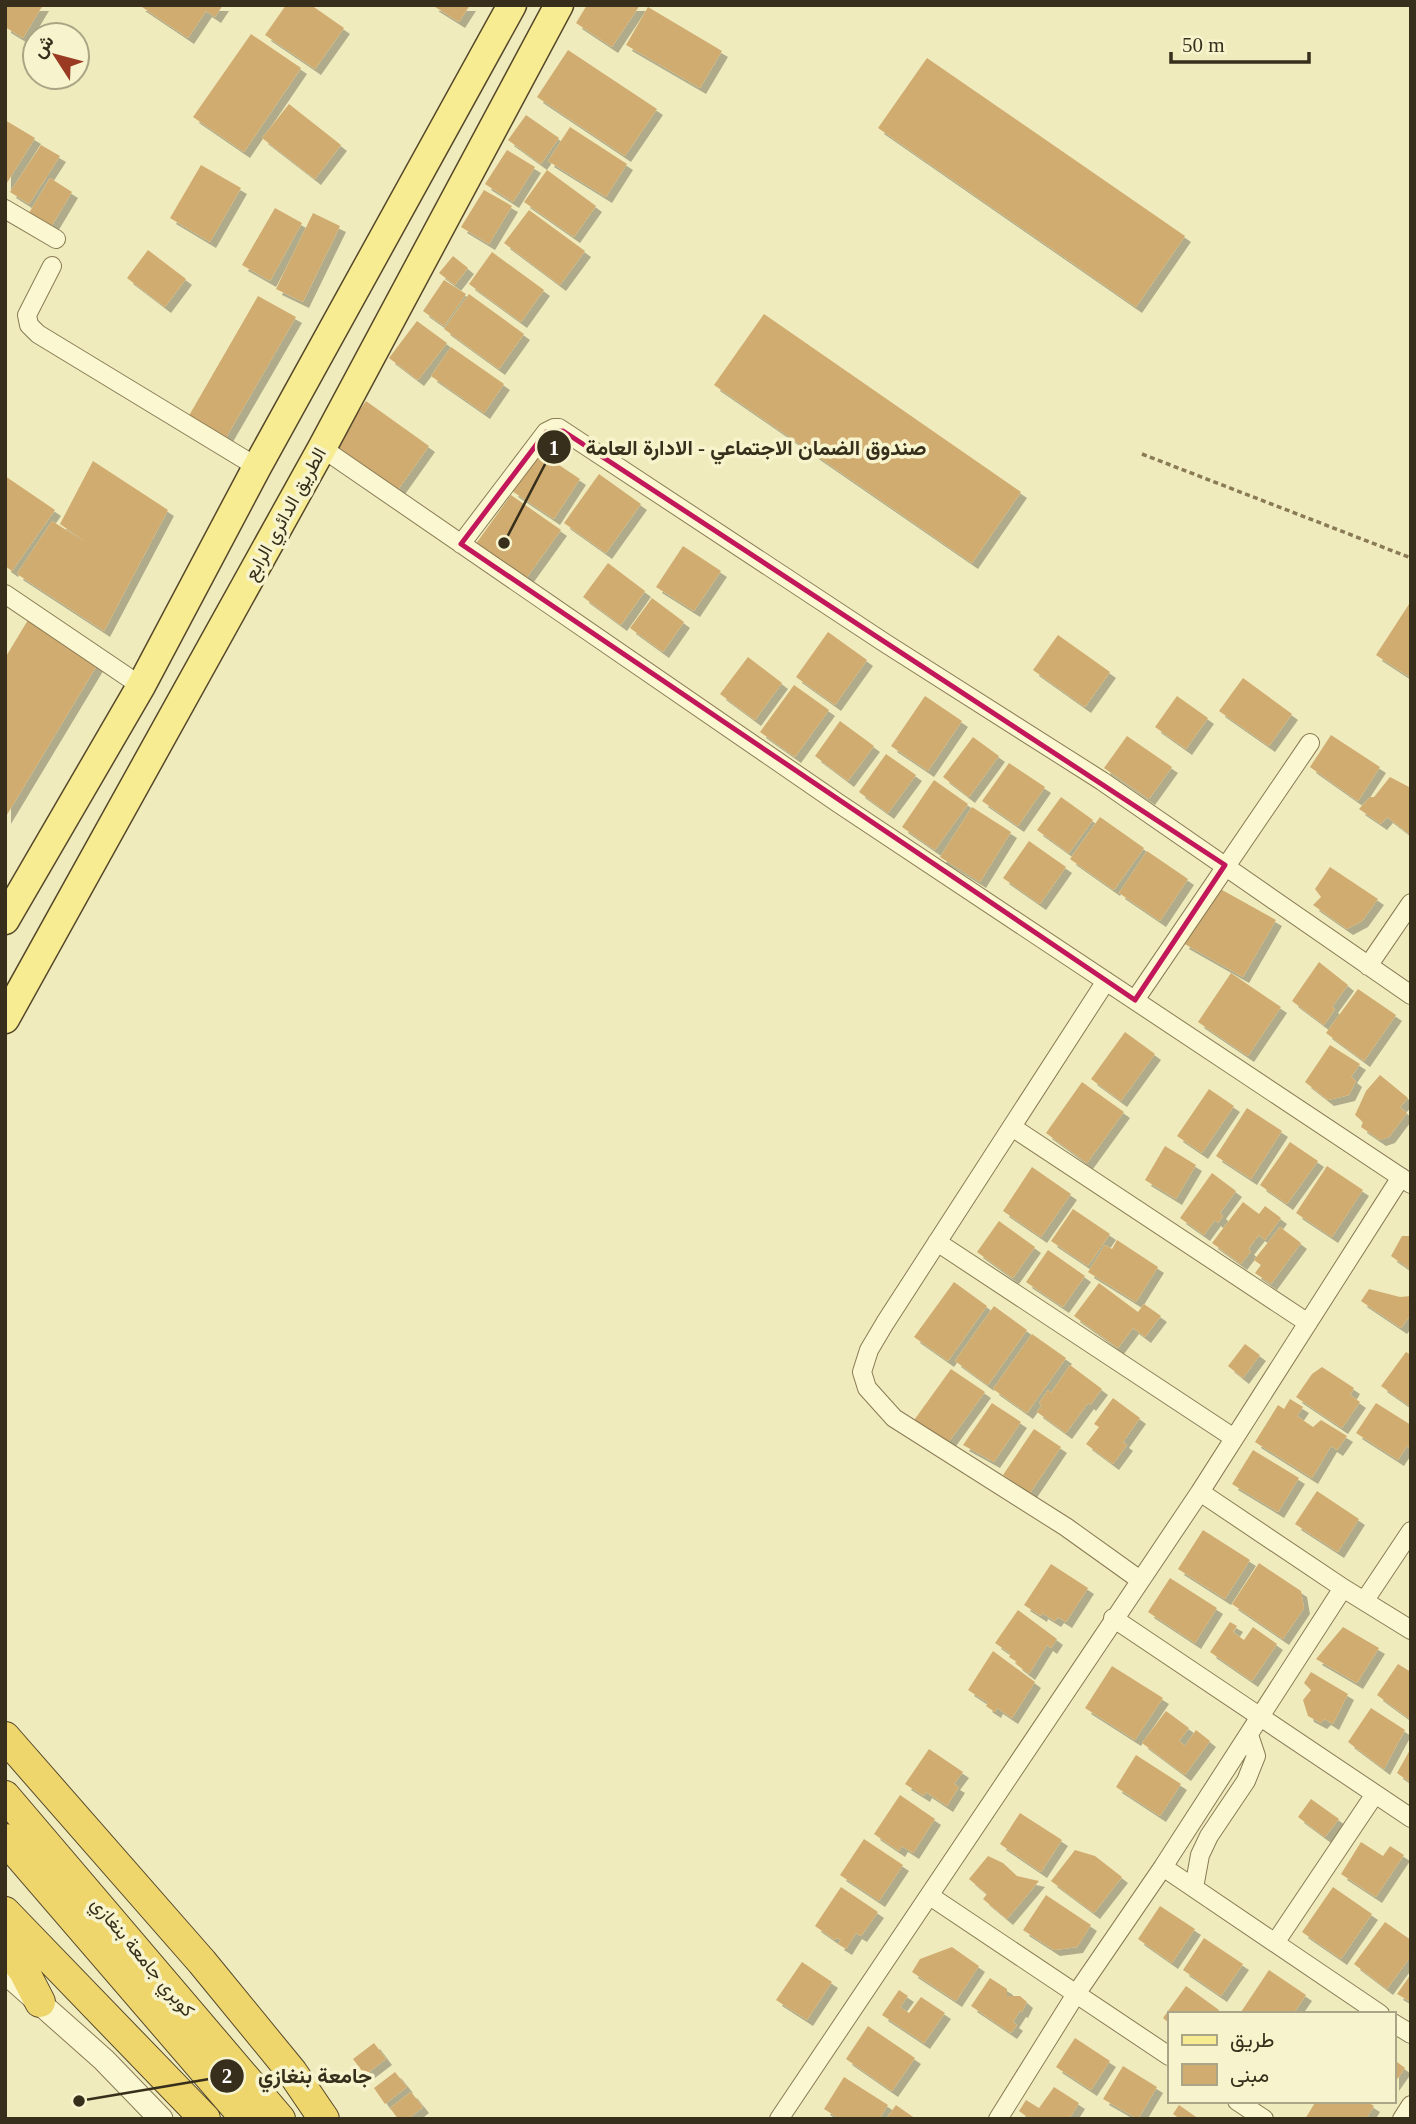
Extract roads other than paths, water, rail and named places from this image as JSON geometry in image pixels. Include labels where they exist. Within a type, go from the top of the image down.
[{"type":"highway","points":[[5,1737],[202,1962],[292,2071],[324,2119]]},
{"type":"highway","name":"كوبري جامعة بنغازي","points":[[5,1796],[280,2119]]},
{"type":"highway","name":"كوبري جامعة بنغازي","points":[[5,1839],[246,2119]]},
{"type":"highway","points":[[5,1912],[205,2119]]},
{"type":"highway","points":[[5,1947],[23,1971],[40,2002]]},
{"type":"main road","points":[[5,920],[141,686],[257,467],[512,5]]},
{"type":"main road","name":"الطريق الدائري الرابع","points":[[5,1020],[322,448],[558,5]]},
{"type":"street","points":[[5,209],[56,239]]},
{"type":"street","points":[[52,266],[27,315],[29,326],[257,467]]},
{"type":"street","points":[[461,544],[546,432],[559,428],[885,643],[1102,781],[1411,995]]},
{"type":"street","points":[[322,448],[838,803],[1406,1180],[779,2119]]},
{"type":"street","points":[[5,594],[141,686]]},
{"type":"street","points":[[1135,1000],[1310,743]]},
{"type":"street","points":[[1368,966],[1411,903]]},
{"type":"street","points":[[1106,981],[869,1350],[862,1372],[867,1388],[894,1418],[1066,1527],[1140,1580]]},
{"type":"street","points":[[1012,1127],[1308,1323]]},
{"type":"street","points":[[937,1242],[1234,1438]]},
{"type":"street","points":[[1200,1492],[1411,1630]]},
{"type":"street","points":[[1365,1600],[1411,1531]]},
{"type":"street","points":[[1002,2117],[1076,1994],[1163,1867],[1343,1588]]},
{"type":"street","points":[[1113,1618],[1411,1818]]},
{"type":"street","points":[[1194,1888],[1200,1855],[1209,1836],[1246,1781],[1256,1756],[1249,1735]]},
{"type":"street","points":[[1275,1943],[1375,1794]]},
{"type":"street","points":[[1163,1867],[1377,2012]]},
{"type":"street","points":[[930,1896],[1168,2055]]},
{"type":"street","points":[[5,1972],[104,2060],[161,2119]]},
{"type":"street","points":[[1395,2023],[1411,2034]]},
{"type":"street","points":[[1240,2103],[1264,2119]]},
{"type":"street","points":[[1402,2119],[1411,2105]]},
{"type":"place","name":"صندوق الضمان الاجتماعي - الادارة العامة","points":[[504,543]]},
{"type":"place","name":"جامعة بنغازي","points":[[79,2101]]}]
